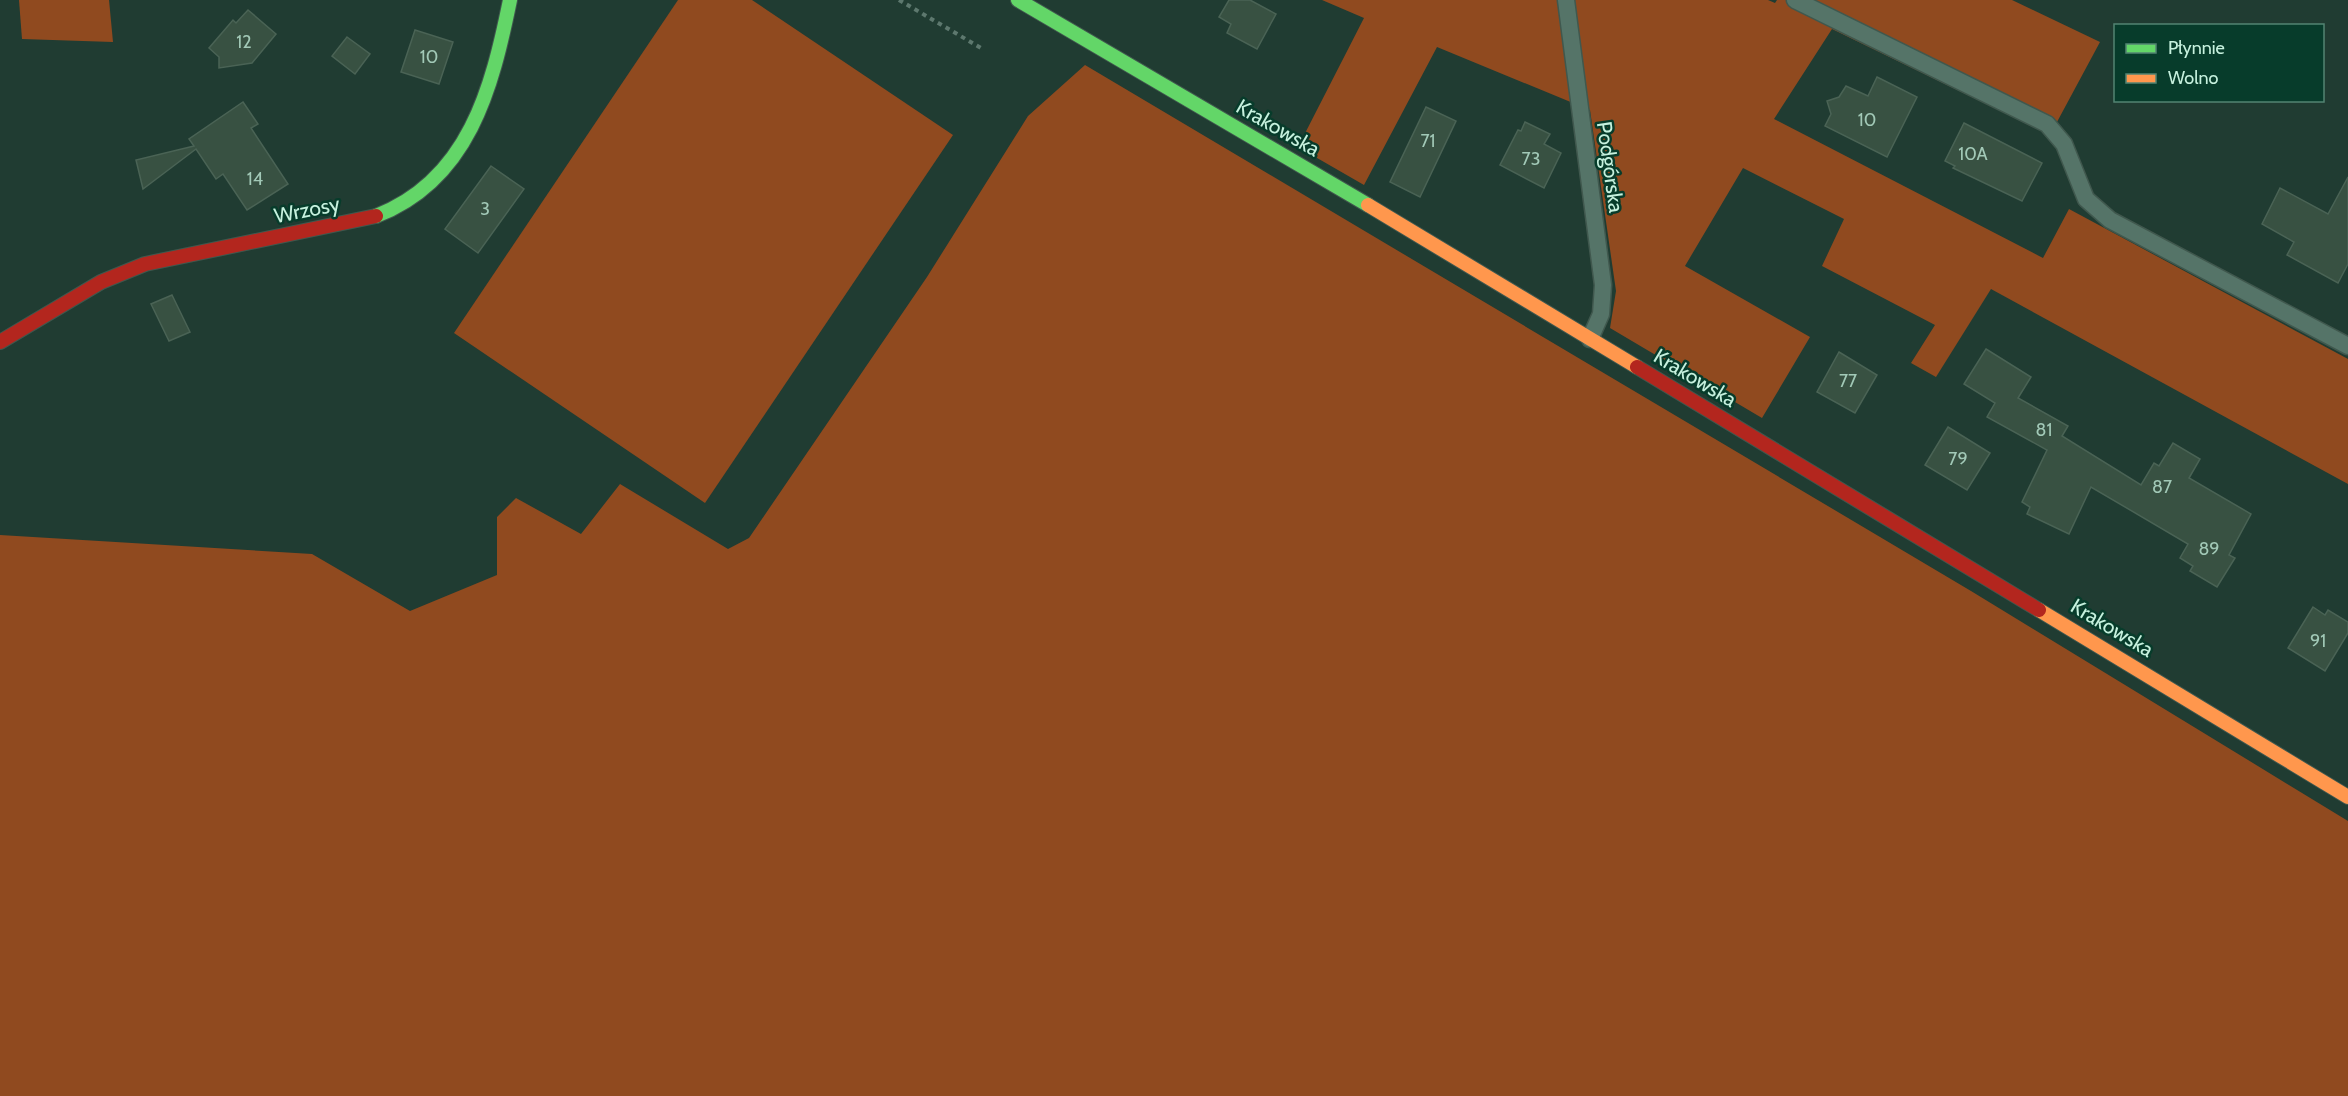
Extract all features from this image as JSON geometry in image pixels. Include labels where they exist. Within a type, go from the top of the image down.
[{"type":"street","name":"Wrzosy","points":[[0,342],[101,282],[145,264],[372,218],[403,206],[441,173],[466,138],[480,111],[497,64],[510,0]]},
{"type":"street","name":"Krakowska","points":[[1018,0],[1590,339],[2348,797]]},
{"type":"lane","name":"Podgórska","points":[[1566,0],[1603,285],[1601,314],[1590,339]]},
{"type":"lane","points":[[1795,0],[2047,124],[2064,144],[2086,199],[2110,220],[2348,346]]},
{"type":"path","points":[[899,0],[981,48]]},
{"type":"shaded area","points":[[19,0],[109,0],[113,42],[22,39]]},
{"type":"shaded area","points":[[678,0],[752,0],[953,135],[705,503],[454,333]]},
{"type":"shaded area","points":[[1322,0],[1768,0],[1775,3],[1777,0],[2012,0],[2100,42],[2050,135],[1832,29],[1774,119],[2043,258],[2069,209],[2348,359],[2348,484],[1991,289],[1936,377],[1911,363],[1935,325],[1822,266],[1844,219],[1743,168],[1685,266],[1810,337],[1762,418],[1610,328],[1616,291],[1590,110],[1437,47],[1364,185],[1298,147],[1364,18]]},
{"type":"shaded area","points":[[1085,65],[1971,591],[2348,821],[2348,1096],[0,1096],[0,535],[312,554],[410,611],[497,575],[497,517],[516,498],[581,534],[620,484],[728,549],[749,538],[927,277],[1028,116]]},
{"type":"building","points":[[1229,0],[1250,0],[1276,14],[1257,49],[1227,33],[1231,24],[1219,17]]},
{"type":"building","points":[[248,10],[276,34],[252,63],[219,68],[219,57],[209,48],[233,20],[236,23]]},
{"type":"building","points":[[415,30],[453,42],[439,84],[401,72]]},
{"type":"building","points":[[347,37],[370,54],[355,74],[332,56]]},
{"type":"building","points":[[1877,77],[1917,97],[1887,157],[1825,126],[1831,114],[1827,101],[1839,97],[1846,86],[1868,96]]},
{"type":"building","points":[[243,102],[258,124],[251,128],[288,184],[247,210],[223,174],[216,179],[196,149],[143,189],[136,160],[194,146],[189,139]]},
{"type":"building","points":[[1426,107],[1456,121],[1420,197],[1390,182]]},
{"type":"building","points":[[1525,122],[1550,134],[1544,144],[1561,153],[1544,188],[1500,165],[1518,130],[1521,131]]},
{"type":"building","points":[[1964,123],[2042,163],[2022,201],[1953,168],[1955,166],[1945,161]]},
{"type":"building","points":[[491,166],[524,189],[478,253],[445,229]]},
{"type":"building","points":[[2348,177],[2348,264],[2338,283],[2287,255],[2294,242],[2262,224],[2280,188],[2328,214]]},
{"type":"building","points":[[172,295],[190,332],[169,341],[151,304]]},
{"type":"building","points":[[1986,349],[2031,377],[2018,398],[2068,426],[2062,436],[2141,485],[2154,463],[2159,466],[2173,443],[2200,459],[2189,478],[2251,514],[2229,555],[2235,558],[2217,587],[2190,571],[2193,566],[2180,558],[2188,544],[2091,487],[2069,534],[2027,514],[2030,507],[2022,502],[2047,450],[1987,417],[1995,403],[1964,384]]},
{"type":"building","points":[[1839,352],[1877,375],[1855,413],[1817,392]]},
{"type":"building","points":[[1948,427],[1990,453],[1967,490],[1925,465]]},
{"type":"building","points":[[2313,607],[2325,615],[2328,610],[2348,622],[2348,633],[2325,671],[2288,648]]},
{"type":"traffic: fast","points":[[376,216],[408,200],[434,179],[455,155],[471,128],[484,98],[495,66],[510,0]]},
{"type":"traffic: fast","points":[[1018,0],[1368,205]]},
{"type":"traffic: slow","points":[[1368,205],[1637,367]]},
{"type":"traffic: slow","points":[[2039,610],[2348,797]]},
{"type":"traffic: jam","points":[[0,342],[101,282],[145,264],[376,216]]},
{"type":"traffic: jam","points":[[1637,367],[2039,610]]}]
